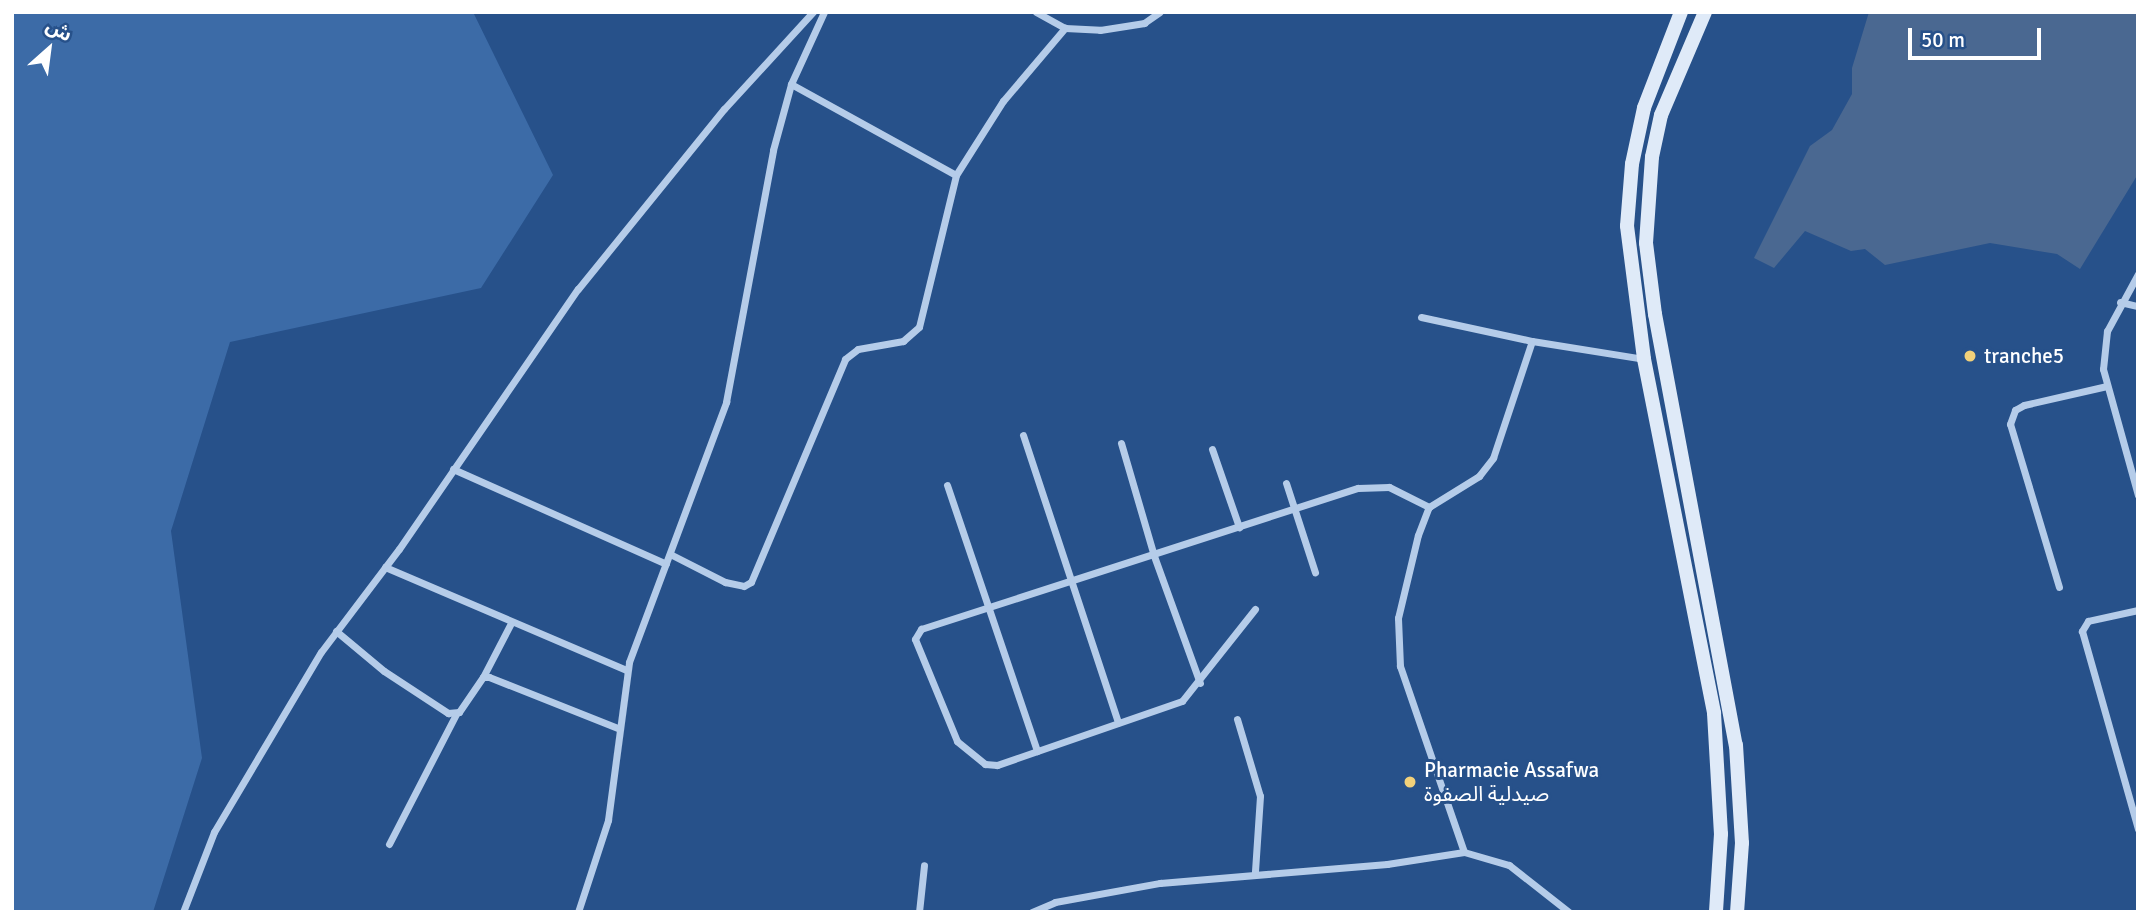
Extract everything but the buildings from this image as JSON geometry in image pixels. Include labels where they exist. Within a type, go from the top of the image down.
[{"type":"main road","points":[[1681,12],[1644,108],[1630,184],[1630,279],[1714,713],[1721,834],[1716,912]]},
{"type":"main road","points":[[1704,12],[1661,115],[1652,157],[1646,243],[1655,314],[1736,745],[1742,843],[1737,912]]},
{"type":"street","points":[[183,912],[214,832],[275,722],[336,631],[385,567],[578,289],[724,109],[813,12]]},
{"type":"street","points":[[578,912],[608,820],[627,670],[737,362],[762,200],[791,84],[824,12]]},
{"type":"street","points":[[1036,12],[1065,28],[1118,28],[1144,23],[1160,12]]},
{"type":"street","points":[[670,554],[725,582],[744,586],[751,582],[845,359],[858,349],[903,341],[919,327],[956,175],[1003,101],[1065,28]]},
{"type":"street","points":[[791,84],[956,175]]},
{"type":"street","points":[[2138,274],[2120,302],[2107,331],[2103,369],[2138,495]]},
{"type":"street","points":[[2120,302],[2138,306]]},
{"type":"street","points":[[1421,317],[1532,341],[1644,359]]},
{"type":"street","points":[[1464,852],[1412,707],[1397,641],[1403,597],[1429,507],[1479,476],[1493,458],[1532,341]]},
{"type":"street","points":[[2059,587],[2010,424],[2015,410],[2024,405],[2107,386]]},
{"type":"street","points":[[1023,435],[1074,581],[1118,723]]},
{"type":"street","points":[[1121,443],[1154,556],[1200,683]]},
{"type":"street","points":[[1212,449],[1239,527]]},
{"type":"street","points":[[453,469],[666,564]]},
{"type":"street","points":[[1286,483],[1315,572]]},
{"type":"street","points":[[947,485],[992,607],[1037,751]]},
{"type":"street","points":[[1255,609],[1234,630],[1200,683],[1182,701],[997,765],[970,755],[957,741],[915,639],[921,629],[1358,488],[1389,487],[1429,507]]},
{"type":"street","points":[[385,567],[512,624],[627,670]]},
{"type":"street","points":[[2138,610],[2088,621],[2082,631],[2138,829]]},
{"type":"street","points":[[389,844],[456,714],[483,677],[512,624]]},
{"type":"street","points":[[336,631],[384,671],[437,708],[456,714]]},
{"type":"street","points":[[483,677],[618,728]]},
{"type":"street","points":[[1237,719],[1260,796],[1255,872]]},
{"type":"street","points":[[2128,794],[2138,792]]},
{"type":"street","points":[[1032,912],[1055,902],[1160,883],[1255,872],[1387,864],[1464,852],[1509,865],[1569,912]]},
{"type":"street","points":[[919,912],[924,865]]},
{"type":"street","points":[[1054,912],[1055,902]]},
{"type":"shaded area","points":[[12,12],[473,12],[553,175],[481,288],[230,342],[171,531],[202,758],[153,912],[12,912]]},
{"type":"shaded area","points":[[1869,12],[2138,12],[2138,174],[2080,269],[2057,254],[1990,243],[1885,265],[1865,249],[1851,251],[1805,231],[1774,268],[1754,258],[1810,146],[1832,130],[1852,94],[1852,68]]},
{"type":"place","name":"tranche5","points":[[1970,356]]},
{"type":"place","name":"Pharmacie Assafwa صيدلية الصفوة","points":[[1410,782]]}]
